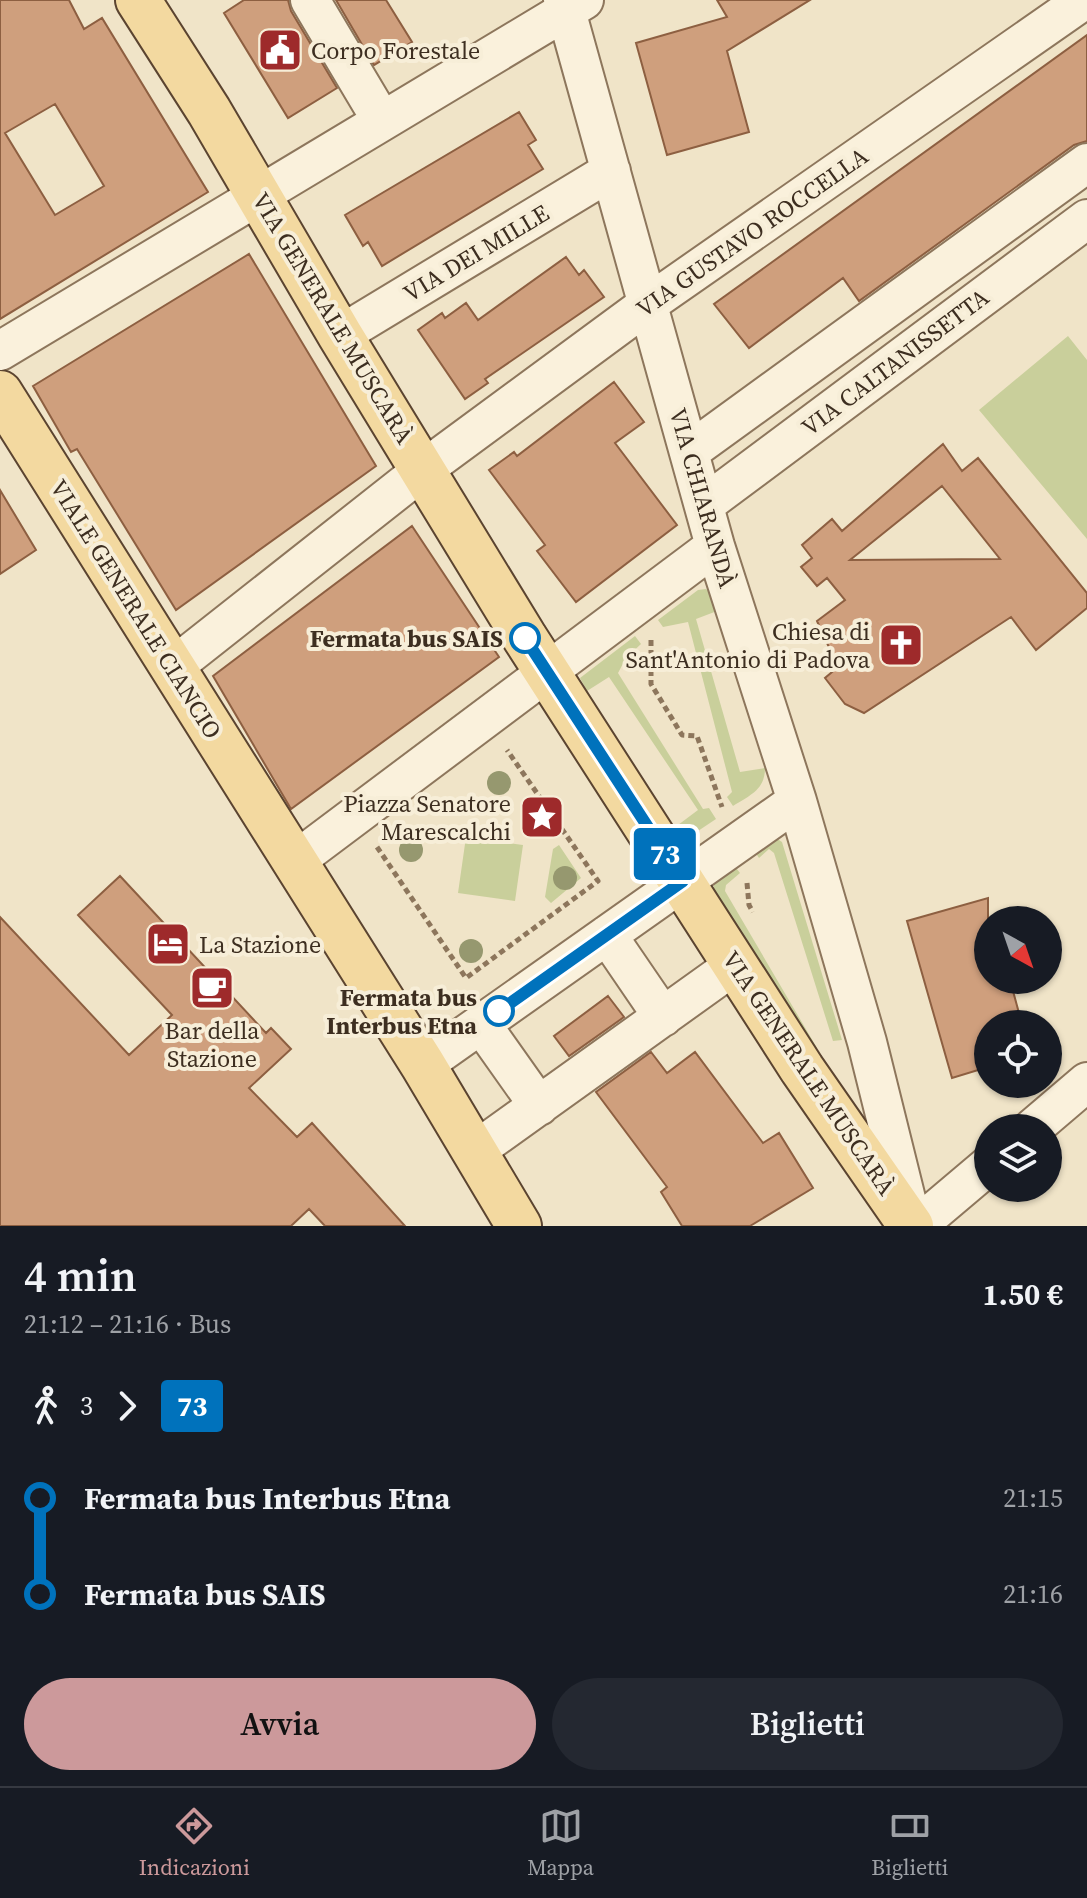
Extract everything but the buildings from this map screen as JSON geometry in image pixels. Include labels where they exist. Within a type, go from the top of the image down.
[{"type":"main road","name":"VIA GENERALE MUSCARÀ","points":[[139,1],[209,111],[340,335],[536,655],[802,1069],[913,1226]]},
{"type":"main road","name":"VIALE GENERALE CIANCIO","points":[[0,393],[423,1065],[519,1226]]},
{"type":"street","points":[[310,0],[382,121]]},
{"type":"street","name":"VIA GUSTAVO ROCCELLA","points":[[173,667],[424,469],[648,304],[1084,0]]},
{"type":"street","points":[[0,351],[382,121],[571,3]]},
{"type":"street","name":"VIA CHIARANDÀ","points":[[571,3],[611,171],[715,546],[797,801],[867,1042],[913,1226]]},
{"type":"street","points":[[689,452],[1087,163]]},
{"type":"street","name":"VIA DEI MILLE","points":[[340,335],[611,171]]},
{"type":"street","name":"VIA CALTANISSETTA","points":[[704,505],[1087,219]]},
{"type":"street","points":[[284,843],[536,655],[715,546]]},
{"type":"street","points":[[423,1065],[797,801]]},
{"type":"street","points":[[607,935],[663,1017]]},
{"type":"street","points":[[475,1151],[736,964]]},
{"type":"street","points":[[481,1024],[539,1106]]},
{"type":"street","points":[[1049,1114],[1087,1082]]},
{"type":"street","points":[[913,1226],[974,1177]]},
{"type":"path","points":[[646,629],[650,637],[651,684],[682,735],[697,736],[725,813]]},
{"type":"path","points":[[373,841],[466,978],[582,893],[598,881],[504,744]]},
{"type":"green space","points":[[1068,336],[1087,360],[1087,539],[979,410]]},
{"type":"green space","points":[[706,589],[713,595],[717,611],[696,619],[740,772],[765,768],[759,787],[733,806],[727,797],[732,792],[688,622],[663,627],[658,620],[698,590]]},
{"type":"green space","points":[[635,636],[641,644],[626,658],[618,673],[703,809],[709,808],[716,819],[689,837],[680,836],[674,828],[698,810],[609,677],[587,691],[580,678]]},
{"type":"green space","points":[[773,836],[782,842],[842,1040],[833,1041],[774,853],[769,849],[759,858],[753,849]]},
{"type":"green space","points":[[466,837],[523,845],[515,901],[458,893]]},
{"type":"green space","points":[[559,845],[581,878],[551,903],[545,897],[553,849]]},
{"type":"green space","points":[[733,864],[740,873],[726,885],[725,891],[817,1048],[809,1051],[713,893],[715,878]]},
{"type":"bus line","name":"73","points":[[499,1011],[683,881],[525,638]]},
{"type":"place","name":"Corpo Forestale","points":[[280,50]]},
{"type":"place","name":"Fermata bus SAIS","points":[[525,638]]},
{"type":"place","name":"Chiesa di Sant'Antonio di Padova","points":[[901,645]]},
{"type":"place","name":"Piazza Senatore Marescalchi","points":[[542,817]]},
{"type":"place","name":"La Stazione","points":[[168,944]]},
{"type":"place","name":"Bar della Stazione","points":[[212,988]]},
{"type":"place","name":"Fermata bus Interbus Etna","points":[[499,1011]]}]
